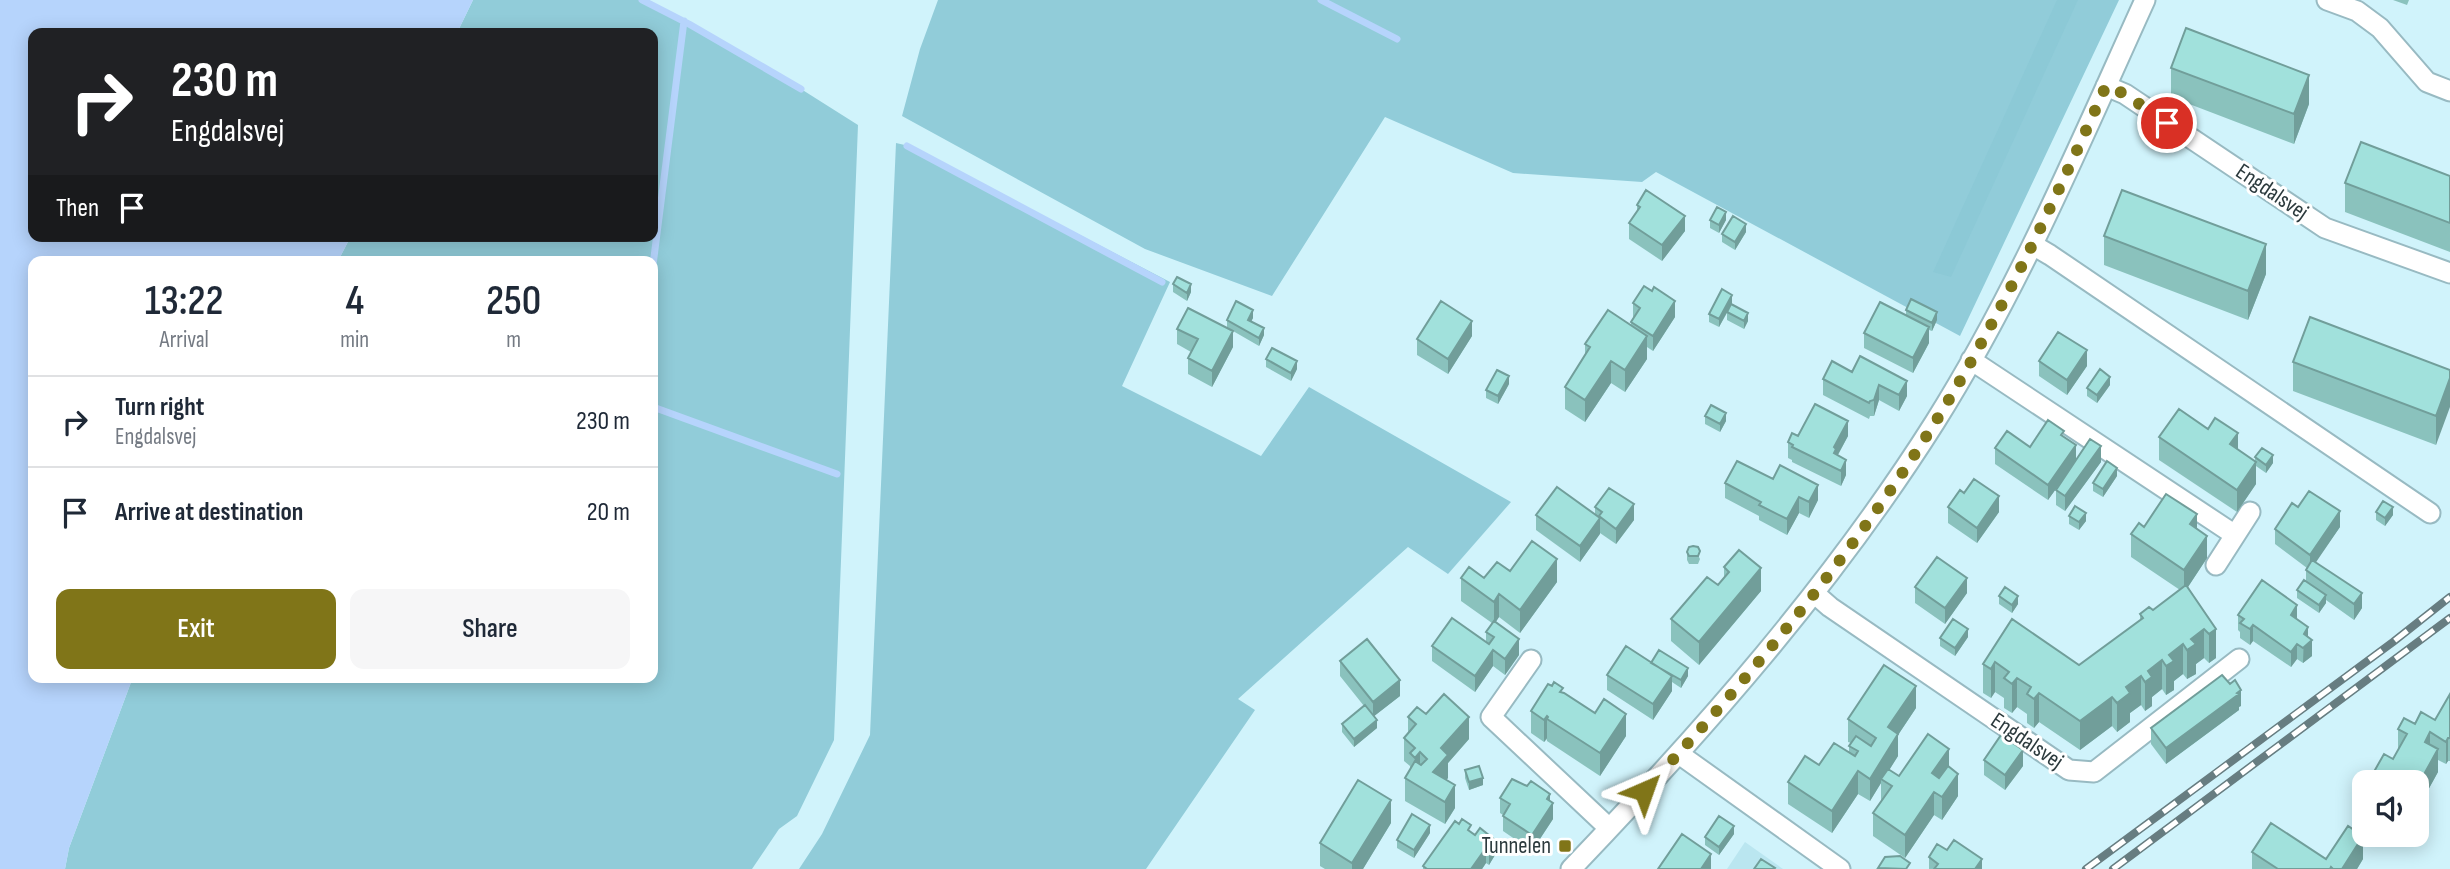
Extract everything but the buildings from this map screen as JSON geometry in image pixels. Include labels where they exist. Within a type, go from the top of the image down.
[{"type":"street","points":[[1571,869],[1723,705],[1814,593],[1935,422],[2033,245],[2145,0]]},
{"type":"street","points":[[2327,0],[2357,11],[2381,28],[2427,82],[2450,91]]},
{"type":"street","name":"Engdalsvej","points":[[2106,86],[2125,94],[2325,228],[2450,274]]},
{"type":"street","points":[[2033,245],[2430,513]]},
{"type":"street","points":[[1971,360],[2235,535]]},
{"type":"street","points":[[2216,565],[2250,512]]},
{"type":"street","name":"Engdalsvej","points":[[1814,593],[1830,607],[2069,770],[2094,772],[2239,660]]},
{"type":"street","points":[[1531,660],[1490,717],[1609,828]]},
{"type":"street","points":[[1679,754],[1840,869]]},
{"type":"shaded area","points":[[0,0],[473,0],[459,28],[28,28],[28,242],[348,242],[341,256],[28,256],[28,683],[131,683],[69,848],[65,869],[0,869]]},
{"type":"shaded area","points":[[473,0],[642,0],[689,24],[858,125],[834,740],[797,816],[779,829],[752,869],[65,869],[69,848],[131,683],[658,683],[658,256],[341,256],[348,242],[658,242],[658,28],[459,28]]},
{"type":"shaded area","points":[[938,0],[2119,0],[1960,336],[1656,172],[1642,182],[1513,173],[1385,117],[1272,296],[1145,249],[902,116],[920,49]]},
{"type":"shaded area","points":[[2057,0],[2078,0],[1951,277],[1933,272]]},
{"type":"shaded area","points":[[896,143],[909,146],[1170,282],[1122,386],[1261,456],[1309,387],[1511,502],[1448,574],[1408,547],[1238,699],[1255,710],[1146,869],[799,869],[822,834],[870,735]]},
{"type":"shaded area","points":[[1745,842],[1783,869],[1727,869]]},
{"type":"waterway","points":[[642,0],[801,89]]},
{"type":"waterway","points":[[1321,0],[1397,39]]},
{"type":"waterway","points":[[658,226],[684,21]]},
{"type":"waterway","points":[[907,146],[1162,282]]},
{"type":"waterway","points":[[654,256],[656,242]]},
{"type":"waterway","points":[[658,409],[837,474]]},
{"type":"railway","points":[[2086,869],[2450,597]]},
{"type":"railway","points":[[2113,869],[2450,618]]},
{"type":"place","name":"Tunnelen","points":[[1565,846]]},
{"type":"route","points":[[1644,791],[1723,705],[1814,593],[1935,422],[2033,245],[2106,86],[2125,94],[2167,123]]}]
